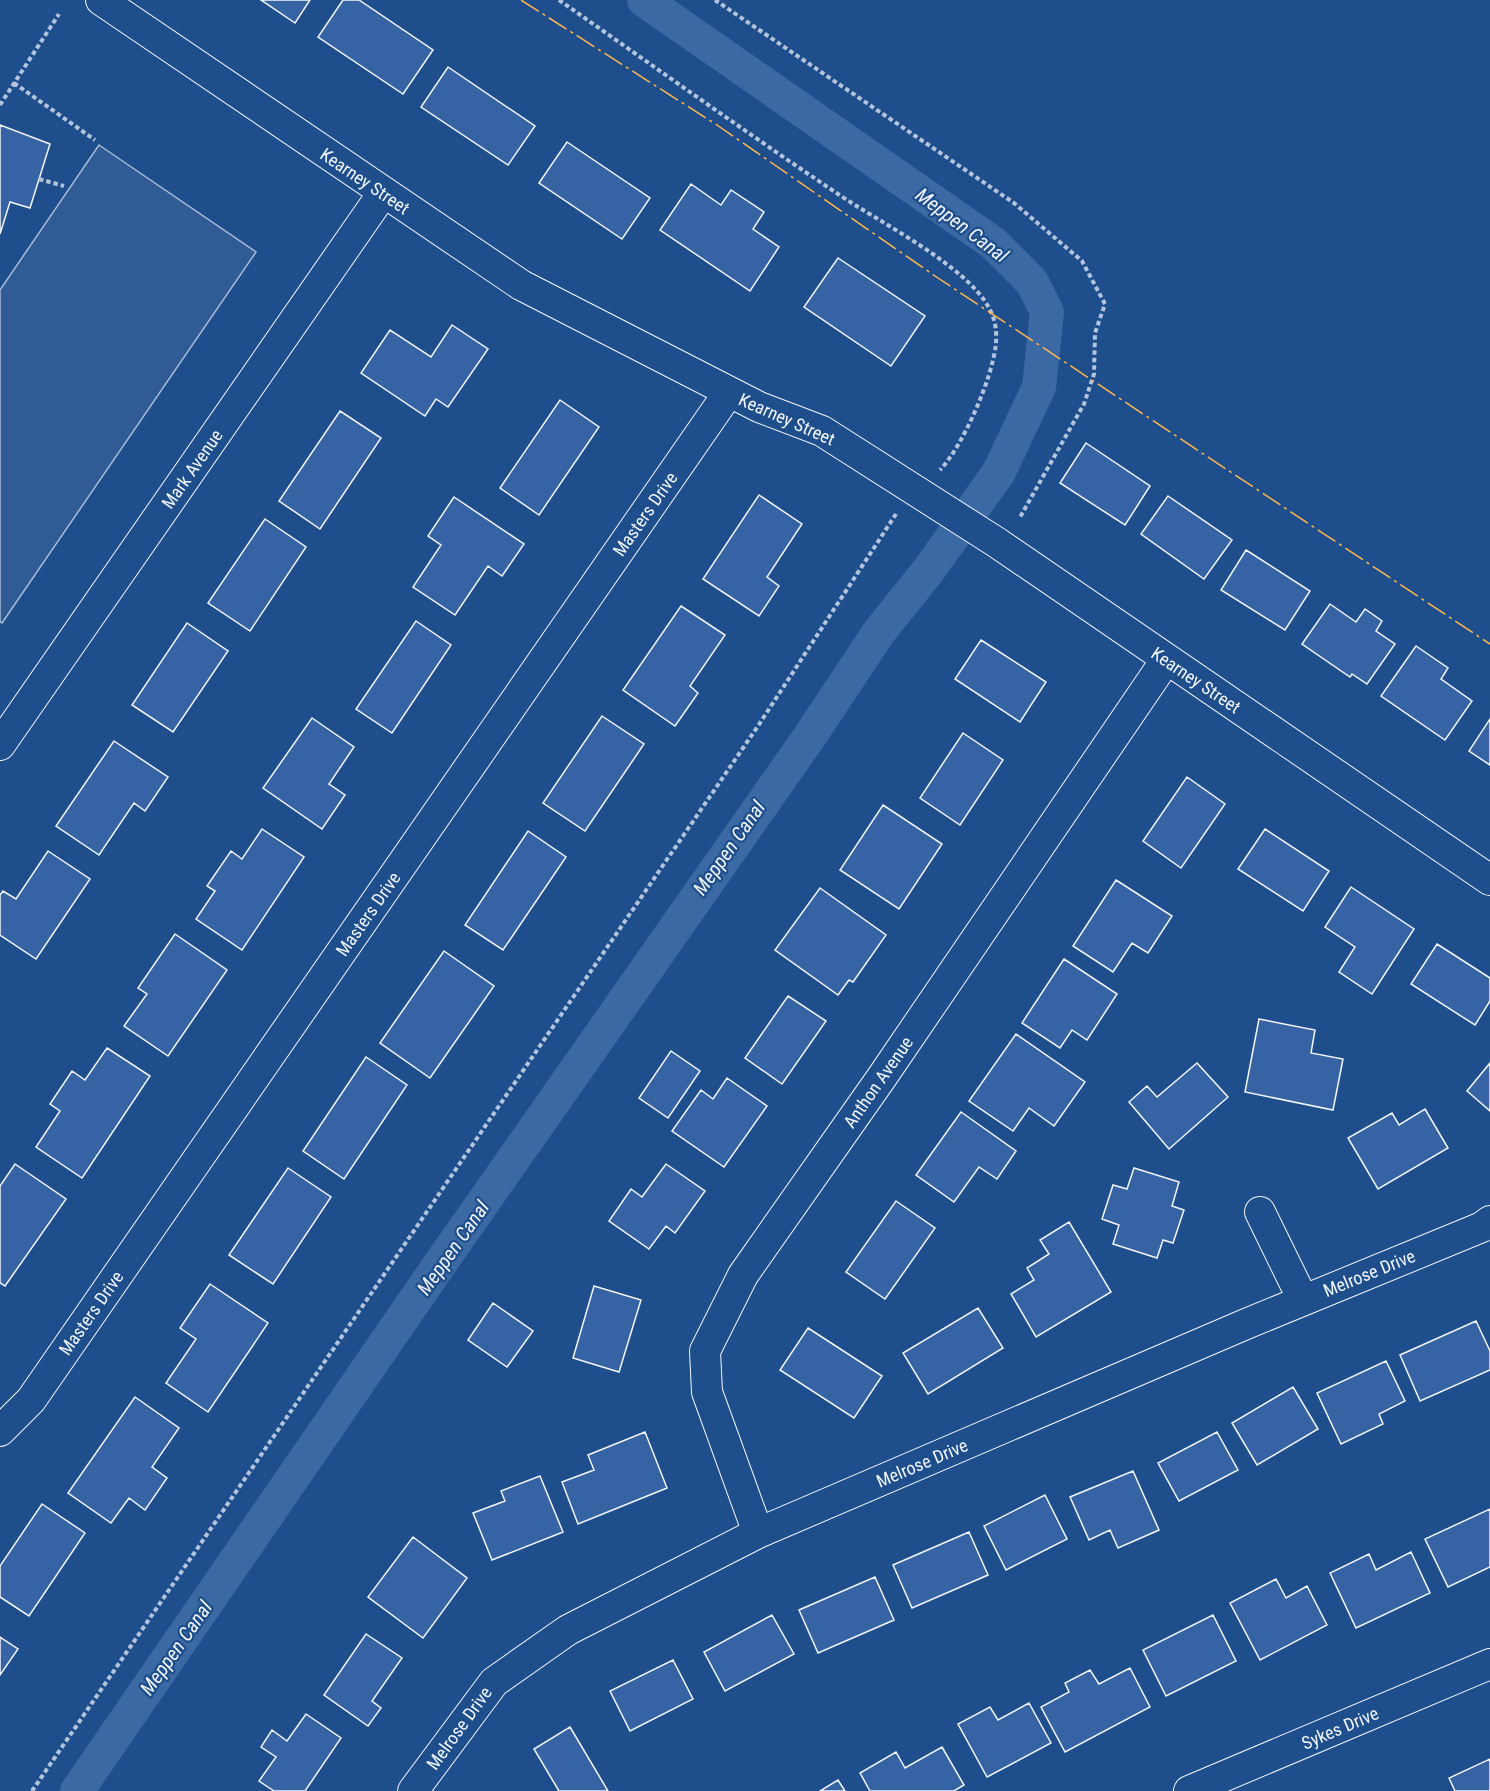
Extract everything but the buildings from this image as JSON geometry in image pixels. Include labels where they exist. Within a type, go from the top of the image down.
[{"type":"street","name":"Kearney Street","points":[[100,0],[521,285],[759,407],[822,431],[999,545],[1490,880]]},
{"type":"street","name":"Mark Avenue","points":[[0,745],[383,193]]},
{"type":"street","name":"Masters Drive","points":[[0,1431],[31,1400],[729,392]]},
{"type":"street","name":"Anthon Avenue","points":[[758,1533],[707,1392],[705,1351],[743,1275],[889,1067],[1166,660]]},
{"type":"street","points":[[1260,1212],[1303,1300]]},
{"type":"street","name":"Melrose Drive","points":[[414,1791],[494,1682],[568,1630],[758,1533],[1303,1300],[1472,1231],[1490,1221]]},
{"type":"street","name":"Sykes Drive","points":[[1189,1791],[1490,1664]]},
{"type":"path","points":[[559,0],[840,195],[921,247],[976,289],[989,307],[995,322],[996,342],[983,393],[969,423],[942,467]]},
{"type":"path","points":[[715,0],[1014,203],[1082,261],[1105,304],[1095,333],[1094,374],[1084,404],[999,545]]},
{"type":"path","points":[[0,105],[59,14]]},
{"type":"path","points":[[14,83],[95,140]]},
{"type":"path","points":[[39,179],[64,186]]},
{"type":"path","points":[[32,1791],[758,726],[897,513]]},
{"type":"shaded area","points":[[99,145],[256,252],[2,623],[0,622],[0,290]]},
{"type":"waterway","name":"Meppen Canal","points":[[77,1791],[435,1271],[810,736],[879,632],[928,571],[999,472],[1039,387],[1047,312],[1032,282],[993,243],[644,0]]},
{"type":"power","points":[[521,0],[717,125],[935,276],[1490,644]]}]
